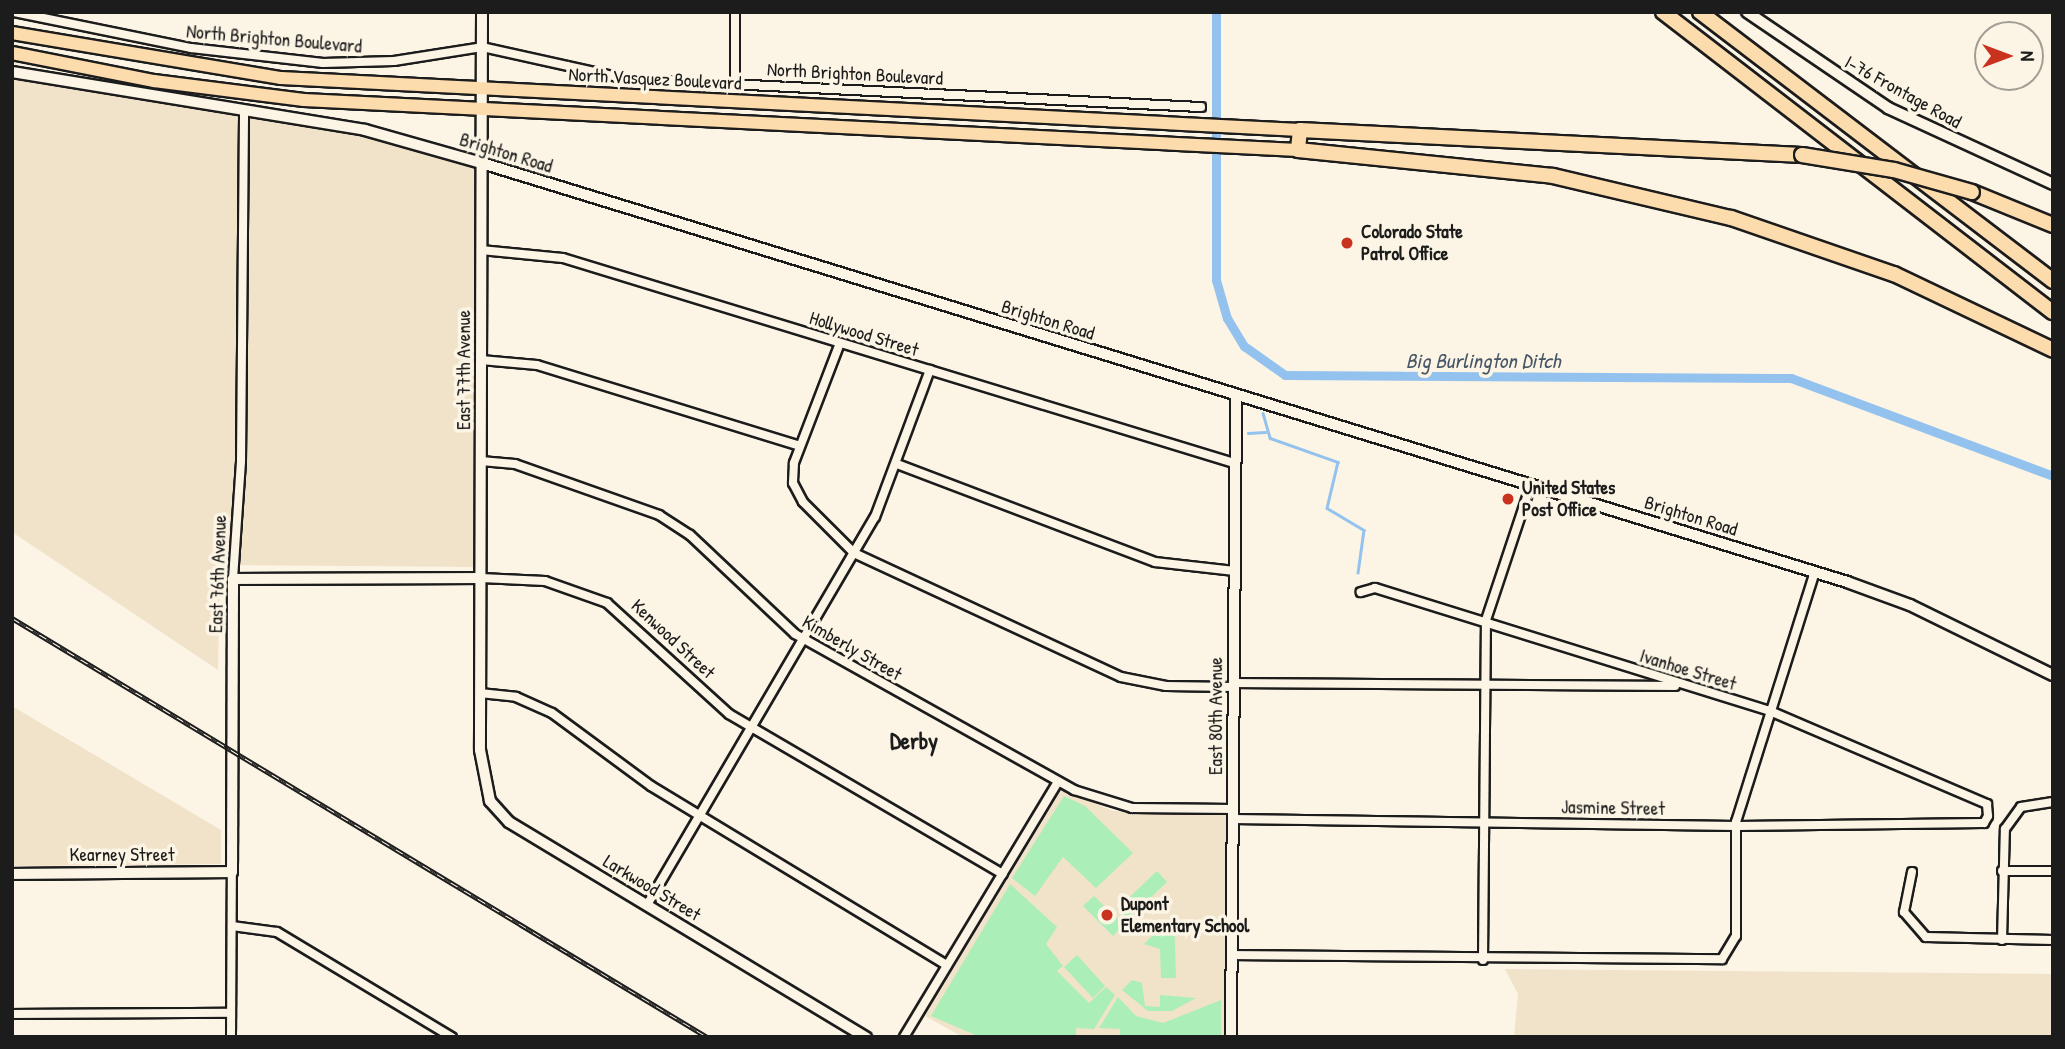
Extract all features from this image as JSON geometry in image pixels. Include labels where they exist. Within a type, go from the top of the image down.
[{"type":"highway","points":[[1662,12],[2053,312]]},
{"type":"highway","points":[[1700,12],[2053,281]]},
{"type":"highway","name":"North Vasquez Boulevard","points":[[12,33],[230,72],[482,90],[1300,130]]},
{"type":"highway","name":"North Vasquez Boulevard","points":[[12,53],[241,94],[482,110],[1298,150]]},
{"type":"highway","points":[[2053,225],[1972,192],[1894,170],[1801,155],[1300,130],[1298,150],[1553,176],[1731,218],[1894,274],[2053,350]]},
{"type":"street","name":"North Brighton Boulevard","points":[[14,12],[191,48],[323,63],[386,62],[482,47],[610,77],[1201,107]]},
{"type":"street","name":"East 77th Avenue","points":[[480,729],[482,12]]},
{"type":"street","points":[[734,12],[735,84]]},
{"type":"street","name":"I-76 Frontage Road","points":[[1746,12],[1888,108],[2053,184]]},
{"type":"street","name":"Brighton Road","points":[[12,72],[365,130],[482,163],[1815,572],[1910,605],[2053,676]]},
{"type":"street","name":"East 76th Avenue","points":[[231,1037],[233,579],[242,461],[244,112]]},
{"type":"street","name":"Hollywood Street","points":[[481,250],[563,258],[1234,463]]},
{"type":"street","points":[[840,343],[800,446],[795,490],[854,553],[1121,677],[1166,686],[1484,683],[1688,686]]},
{"type":"street","points":[[481,360],[537,365],[800,446]]},
{"type":"street","points":[[647,905],[749,726],[854,553],[897,464],[930,370]]},
{"type":"street","name":"East 80th Avenue","points":[[1231,1037],[1236,396]]},
{"type":"street","name":"Kimberly Street","points":[[481,461],[515,464],[659,515],[690,535],[802,639],[1058,782],[1114,805],[1233,814]]},
{"type":"street","points":[[897,464],[1155,562],[1234,571]]},
{"type":"street","points":[[1483,960],[1486,620],[1531,485]]},
{"type":"street","points":[[1232,955],[1707,963],[1731,951],[1736,825],[1815,572]]},
{"type":"street","name":"Kenwood Street","points":[[233,579],[481,578],[545,581],[607,603],[749,726],[1003,874]]},
{"type":"street","name":"Ivanhoe Street","points":[[1361,592],[1375,588],[1486,620],[1770,711],[1987,804],[1987,816]]},
{"type":"street","points":[[480,693],[536,704],[698,814],[947,965]]},
{"type":"street","name":"Larkwood Street","points":[[480,729],[485,782],[499,816],[866,1037]]},
{"type":"street","points":[[904,1037],[1058,782]]},
{"type":"street","points":[[2002,940],[2002,871],[2007,824],[2021,807],[2053,802]]},
{"type":"street","name":"Jasmine Street","points":[[1233,814],[1484,822],[1736,825],[1984,823],[1987,816]]},
{"type":"street","points":[[2002,871],[2053,871]]},
{"type":"street","name":"Kearney Street","points":[[12,873],[232,872]]},
{"type":"street","points":[[1912,872],[1903,904],[1919,932],[2002,940],[2053,940]]},
{"type":"street","points":[[232,926],[284,935],[452,1037]]},
{"type":"street","points":[[12,1014],[231,1013]]},
{"type":"shaded area","points":[[12,72],[129,96],[314,122],[479,163],[481,567],[220,565],[218,670],[12,532]]},
{"type":"shaded area","points":[[12,706],[221,830],[221,864],[12,866]]},
{"type":"shaded area","name":"Dupont Elementary School","points":[[1062,789],[1113,811],[1228,814],[1226,1037],[963,1037],[925,1016]]},
{"type":"shaded area","points":[[1505,969],[2053,974],[2053,1037],[1514,1037],[1518,994]]},
{"type":"green space","points":[[1064,796],[1085,806],[1133,853],[1096,888],[1063,857],[1035,896],[1012,878]]},
{"type":"green space","points":[[1157,871],[1167,882],[1127,920],[1117,909]]},
{"type":"green space","points":[[1010,884],[1057,927],[1046,944],[1063,966],[1057,971],[1089,1003],[1106,987],[1115,995],[1094,1029],[1076,1028],[1076,1037],[980,1037],[931,1016]]},
{"type":"green space","points":[[1094,896],[1124,925],[1113,936],[1083,906]]},
{"type":"green space","points":[[1174,914],[1176,978],[1161,978],[1160,949],[1144,944]]},
{"type":"green space","points":[[1077,955],[1105,986],[1093,998],[1064,967]]},
{"type":"green space","points":[[1132,980],[1142,983],[1145,1006],[1160,1007],[1160,995],[1196,998],[1172,1011],[1148,1011],[1122,990]]},
{"type":"green space","points":[[1118,997],[1136,1016],[1163,1023],[1221,1000],[1221,1037],[1120,1037],[1120,1029],[1099,1028]]},
{"type":"waterway","name":"Big Burlington Ditch","points":[[1216,12],[1216,280],[1227,318],[1244,346],[1285,375],[1791,378],[2053,476]]},
{"type":"waterway","points":[[1263,413],[1270,438],[1338,462],[1327,508],[1364,530],[1358,573]]},
{"type":"waterway","points":[[1248,433],[1265,432]]},
{"type":"railway","points":[[12,618],[707,1037]]},
{"type":"place","name":"Colorado State Patrol Office","points":[[1347,243]]},
{"type":"place","name":"United States Post Office","points":[[1508,499]]},
{"type":"place","name":"Dupont Elementary School","points":[[1107,915]]},
{"type":"district","name":"Derby","points":[[914,741]]}]
